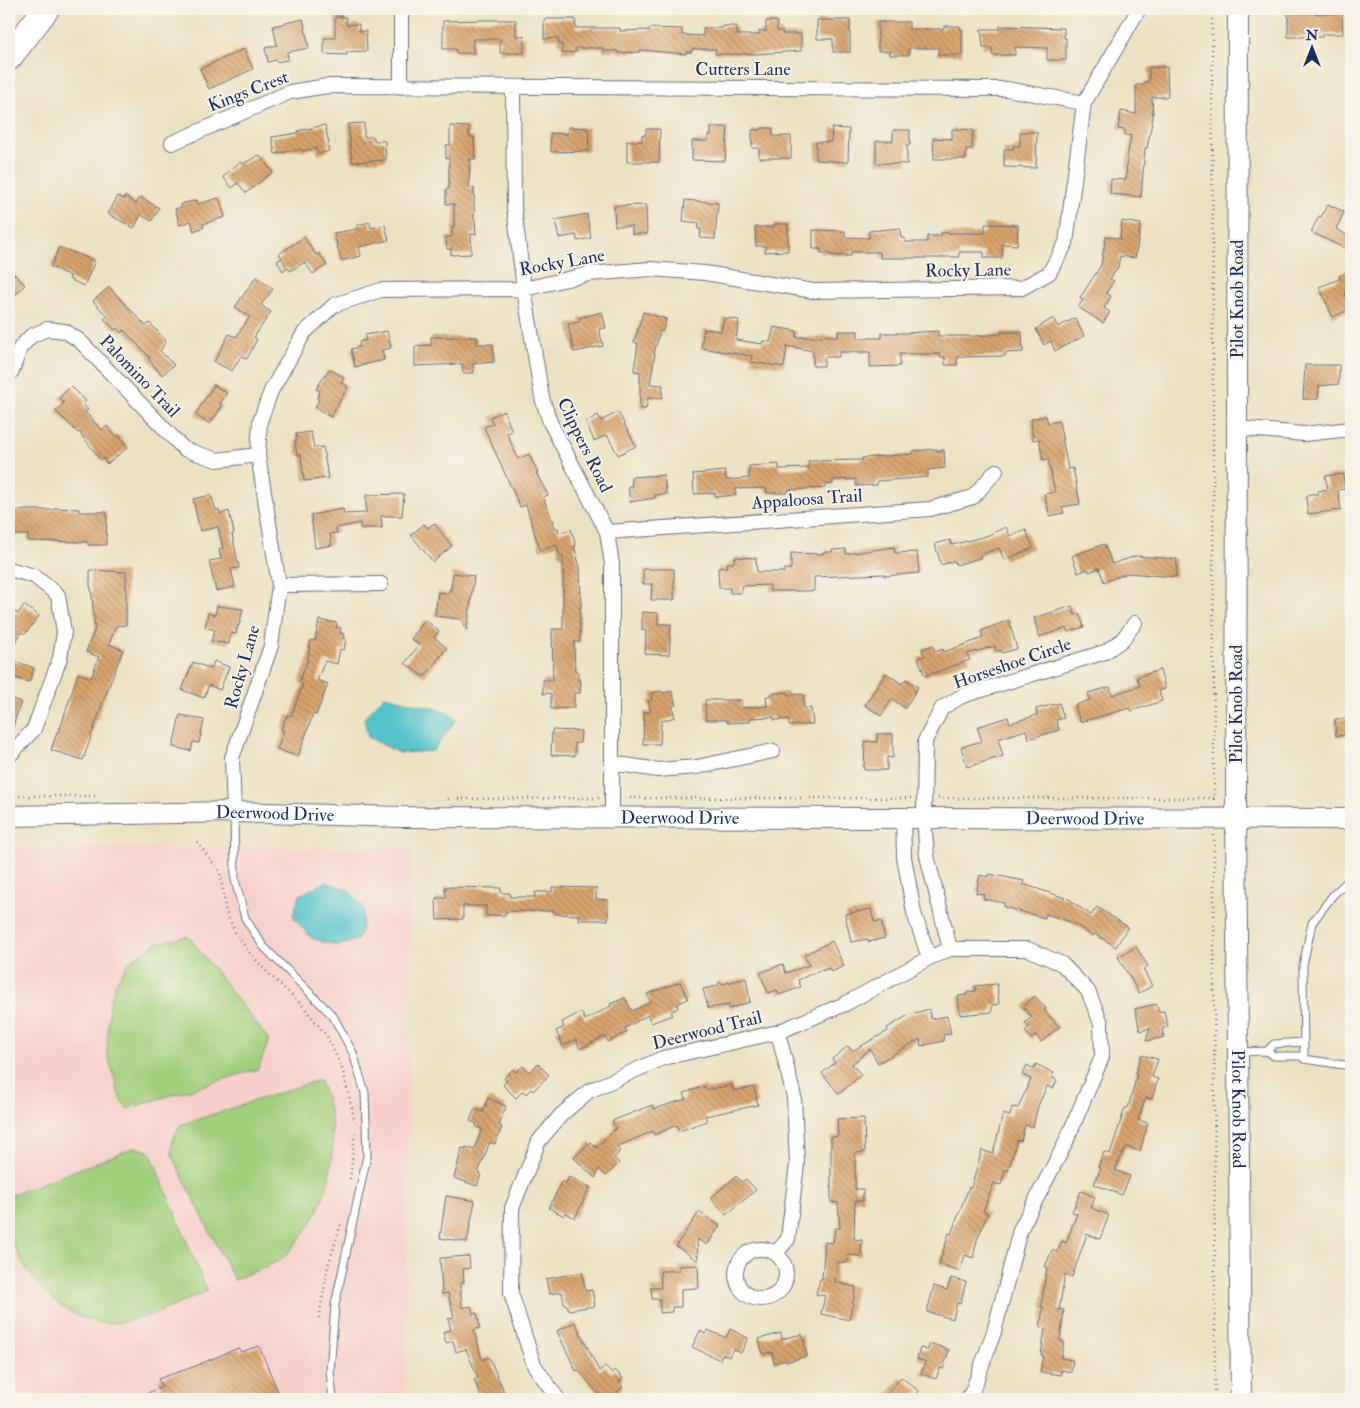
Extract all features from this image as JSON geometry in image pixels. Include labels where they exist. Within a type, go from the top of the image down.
[{"type":"highway","points":[[9,57],[46,9]]},
{"type":"main road","name":"Pilot Knob Road","points":[[1238,9],[1236,819],[1242,1399]]},
{"type":"main road","name":"Deerwood Drive","points":[[9,816],[234,812],[400,817],[1351,819]]},
{"type":"street","points":[[401,87],[402,9]]},
{"type":"street","name":"Rocky Lane","points":[[234,812],[232,758],[271,646],[279,584],[258,455],[260,421],[270,391],[304,333],[334,306],[381,290],[524,290],[589,274],[650,269],[704,273],[813,291],[1022,288],[1048,272],[1066,243],[1084,103],[1139,9]]},
{"type":"street","name":"Kings Crest","points":[[172,143],[290,92],[327,86],[401,87]]},
{"type":"street","name":"Cutters Lane","points":[[401,87],[1007,89],[1084,103]]},
{"type":"street","name":"Clippers Road","points":[[514,87],[514,207],[524,290],[542,398],[550,422],[607,532],[612,564],[612,818]]},
{"type":"street","name":"Palomino Trail","points":[[12,371],[20,348],[31,336],[48,329],[66,331],[80,340],[184,449],[217,460],[258,455]]},
{"type":"street","points":[[1237,428],[1304,434],[1351,429]]},
{"type":"street","name":"Appaloosa Trail","points":[[607,532],[930,509],[973,498],[996,471]]},
{"type":"street","points":[[9,569],[34,576],[58,595],[64,632],[60,658],[34,729],[9,756]]},
{"type":"street","points":[[279,584],[381,584]]},
{"type":"street","name":"Horseshoe Circle","points":[[924,818],[925,741],[942,708],[962,696],[1105,652],[1122,640],[1135,623]]},
{"type":"street","points":[[612,763],[658,770],[697,767],[773,751]]},
{"type":"street","points":[[903,818],[904,857],[914,913],[929,958]]},
{"type":"street","points":[[924,818],[927,856],[950,949]]},
{"type":"street","name":"Deerwood Trail","points":[[558,1399],[534,1364],[511,1293],[512,1208],[539,1141],[561,1115],[590,1091],[663,1058],[778,1032],[845,1004],[929,958],[950,949],[1028,949],[1062,964],[1088,992],[1101,1023],[1102,1057],[1065,1144],[1020,1230],[994,1332],[972,1392],[967,1399]]},
{"type":"street","points":[[776,1253],[788,1239],[797,1164],[794,1097],[778,1032]]},
{"type":"lane","points":[[234,812],[235,880],[245,918],[263,946],[333,1016],[353,1052],[365,1093],[367,1156],[335,1305],[330,1371],[333,1399]]},
{"type":"lane","points":[[1351,878],[1333,895],[1312,923],[1303,965],[1304,1059],[1351,1066]]},
{"type":"lane","points":[[1267,1051],[1274,1044],[1304,1042]]},
{"type":"lane","points":[[1238,1052],[1267,1051],[1274,1056],[1304,1056]]},
{"type":"path","points":[[1212,9],[1215,1399]]},
{"type":"path","points":[[196,842],[220,872],[226,912],[235,932],[265,970],[315,1019],[335,1050],[343,1071],[354,1122],[353,1158],[349,1186]]},
{"type":"path","points":[[319,1318],[328,1266],[342,1220]]},
{"type":"shaded area","points":[[9,848],[411,848],[405,1399],[9,1399]]},
{"type":"green space","points":[[188,936],[269,1040],[258,1069],[126,1109],[120,1098],[107,1052],[109,1005],[116,982],[130,961],[157,943]]},
{"type":"green space","points":[[319,1080],[327,1100],[333,1142],[327,1185],[320,1205],[311,1224],[283,1258],[234,1280],[172,1155],[172,1141],[180,1125]]},
{"type":"green space","points":[[136,1147],[150,1152],[207,1291],[145,1317],[106,1323],[90,1321],[74,1314],[46,1293],[24,1264],[9,1230],[9,1196]]},
{"type":"water","points":[[384,696],[447,711],[456,720],[433,751],[399,753],[368,737],[364,718]]},
{"type":"water","points":[[326,882],[349,890],[363,908],[362,929],[357,940],[338,946],[311,938],[293,916],[300,895]]},
{"type":"building","points":[[1288,13],[1342,14],[1343,34],[1322,34],[1322,37],[1288,37]]},
{"type":"building","points":[[335,17],[346,17],[346,25],[359,24],[359,31],[366,31],[367,51],[346,52],[347,55],[324,54],[324,38],[335,38]]},
{"type":"building","points":[[303,19],[309,48],[287,52],[288,60],[268,62],[265,48],[277,45],[273,26]]},
{"type":"building","points":[[544,19],[575,19],[576,28],[620,28],[620,31],[650,30],[650,28],[682,29],[682,35],[703,36],[703,28],[723,28],[723,26],[737,26],[737,35],[759,35],[759,31],[766,31],[766,21],[777,21],[777,31],[783,31],[782,34],[801,34],[801,51],[715,54],[716,49],[692,49],[692,52],[686,52],[686,54],[640,50],[640,52],[618,53],[618,51],[603,51],[603,48],[576,48],[576,52],[562,53],[562,44],[559,44],[558,38],[544,39]]},
{"type":"building","points":[[516,20],[516,36],[524,36],[524,53],[500,53],[500,39],[473,39],[473,53],[456,53],[456,49],[443,49],[443,21]]},
{"type":"building","points":[[817,20],[850,20],[850,52],[833,52],[833,39],[817,39]]},
{"type":"building","points":[[878,22],[909,22],[909,29],[944,29],[944,26],[960,26],[960,29],[962,29],[962,55],[938,55],[938,48],[909,48],[909,55],[890,55],[890,51],[878,51]]},
{"type":"building","points":[[1000,26],[1064,28],[1066,60],[1047,60],[1047,48],[1015,47],[1015,55],[992,55],[992,48],[983,48],[981,29],[1000,29]]},
{"type":"building","points":[[244,49],[253,69],[209,89],[200,69]]},
{"type":"building","points":[[1149,67],[1167,67],[1168,97],[1152,97],[1153,117],[1147,148],[1145,148],[1141,197],[1110,194],[1111,179],[1126,180],[1131,136],[1125,135],[1125,130],[1118,129],[1121,111],[1136,114],[1136,85],[1144,85],[1144,82],[1149,82]]},
{"type":"building","points":[[364,123],[364,137],[374,137],[374,141],[385,141],[386,160],[352,162],[348,124]]},
{"type":"building","points":[[325,125],[329,151],[318,154],[316,148],[275,154],[272,137],[298,133],[298,131]]},
{"type":"building","points":[[450,126],[469,127],[469,137],[474,137],[475,159],[470,159],[469,188],[474,188],[476,234],[471,234],[471,254],[451,255],[451,249],[447,249],[446,237],[452,237],[452,227],[454,227],[454,204],[446,204],[446,189],[449,189],[449,158],[446,158],[446,145],[450,145]]},
{"type":"building","points":[[568,127],[588,128],[589,151],[551,152],[550,133],[568,134]]},
{"type":"building","points":[[711,127],[728,127],[725,161],[692,160],[692,141],[708,141],[708,135],[711,135]]},
{"type":"building","points":[[761,128],[773,128],[773,136],[791,136],[791,158],[759,158],[759,148],[752,148],[752,130],[761,130]]},
{"type":"building","points":[[832,128],[849,129],[848,162],[816,160],[816,142],[831,142]]},
{"type":"building","points":[[646,129],[660,129],[659,162],[627,162],[627,141],[642,141],[642,135],[646,135]]},
{"type":"building","points":[[952,129],[973,130],[972,149],[966,149],[966,159],[934,159],[933,138],[952,139]]},
{"type":"building","points":[[893,130],[910,130],[910,145],[907,145],[907,164],[876,163],[876,141],[893,141]]},
{"type":"building","points":[[1020,132],[1037,132],[1036,168],[1004,167],[1004,149],[1014,149],[1013,146],[1020,146]]},
{"type":"building","points":[[259,155],[273,172],[246,193],[238,183],[232,188],[223,177],[240,162],[243,164]]},
{"type":"building","points":[[118,196],[124,199],[125,196],[136,204],[140,197],[159,208],[152,221],[141,215],[134,228],[108,214]]},
{"type":"building","points":[[219,198],[225,217],[203,224],[204,227],[194,231],[191,221],[180,225],[175,209],[182,207],[181,204],[197,200],[198,204]]},
{"type":"building","points":[[685,200],[718,203],[715,239],[700,238],[701,229],[698,229],[699,223],[683,221]]},
{"type":"building","points":[[1328,204],[1344,212],[1336,229],[1351,237],[1346,249],[1311,232]]},
{"type":"building","points":[[646,205],[647,234],[632,234],[632,226],[615,226],[614,206]]},
{"type":"building","points":[[587,214],[591,238],[577,241],[576,235],[559,238],[555,220]]},
{"type":"building","points":[[1122,221],[1141,224],[1135,258],[1120,256],[1118,267],[1110,279],[1114,281],[1106,293],[1111,296],[1104,308],[1110,312],[1103,323],[1078,307],[1083,300],[1080,298],[1101,265],[1106,236],[1120,239]]},
{"type":"building","points":[[370,222],[371,228],[385,225],[389,240],[359,247],[361,256],[341,261],[334,233],[358,229],[357,225]]},
{"type":"building","points":[[774,224],[788,224],[788,251],[765,252],[765,246],[756,246],[755,227],[774,227]]},
{"type":"building","points":[[985,224],[1018,225],[1017,245],[1002,244],[1002,258],[984,258],[984,252],[959,252],[959,257],[880,258],[880,252],[851,252],[851,256],[830,255],[830,253],[821,253],[821,249],[813,249],[813,230],[845,231],[845,237],[869,238],[869,231],[900,228],[901,238],[905,238],[905,242],[927,242],[927,236],[941,236],[941,233],[985,233]]},
{"type":"building","points":[[304,237],[316,255],[319,253],[327,265],[313,274],[305,263],[290,271],[288,267],[283,271],[277,261],[282,258],[279,254]]},
{"type":"building","points":[[59,247],[95,261],[84,286],[69,279],[70,276],[51,267]]},
{"type":"building","points":[[9,269],[25,285],[9,301]]},
{"type":"building","points":[[1351,270],[1351,304],[1345,292],[1351,309],[1333,317],[1319,287],[1340,279],[1339,276]]},
{"type":"building","points":[[256,277],[273,289],[261,305],[271,312],[254,337],[257,339],[247,359],[241,356],[232,371],[214,362],[229,334],[236,337],[250,317],[235,307]]},
{"type":"building","points":[[109,287],[146,326],[150,323],[166,341],[160,351],[174,365],[162,375],[148,359],[150,358],[124,330],[121,333],[117,328],[115,330],[104,319],[107,316],[93,301]]},
{"type":"building","points":[[602,312],[606,328],[599,329],[603,346],[574,352],[568,324],[579,322],[579,318]]},
{"type":"building","points":[[643,312],[666,319],[663,331],[660,331],[654,353],[650,384],[663,385],[662,398],[648,398],[646,409],[640,409],[640,372],[634,371],[638,343],[634,342]]},
{"type":"building","points":[[724,318],[739,320],[736,340],[762,344],[763,341],[770,342],[774,327],[797,331],[796,337],[822,337],[822,335],[838,337],[838,331],[858,331],[858,338],[882,338],[882,333],[938,331],[938,336],[976,336],[1001,334],[1001,332],[1022,332],[1023,352],[1005,353],[1005,356],[957,357],[957,365],[945,365],[945,357],[940,357],[940,354],[900,354],[900,366],[870,367],[870,352],[839,352],[839,357],[824,357],[824,366],[813,366],[813,351],[787,346],[784,367],[751,362],[752,356],[701,348],[704,329],[721,331]]},
{"type":"building","points":[[1053,318],[1058,327],[1075,318],[1084,336],[1055,351],[1051,341],[1044,345],[1036,329]]},
{"type":"building","points":[[387,331],[391,348],[382,350],[384,360],[355,367],[351,349],[360,347],[359,342],[366,340],[365,335]]},
{"type":"building","points":[[431,337],[477,337],[477,344],[493,344],[494,362],[473,364],[474,373],[463,373],[462,364],[415,366],[415,346],[431,345]]},
{"type":"building","points":[[1305,365],[1339,365],[1339,384],[1319,386],[1318,399],[1303,399]]},
{"type":"building","points":[[329,369],[344,377],[341,383],[348,386],[331,417],[315,408],[319,400],[317,398],[320,391],[316,389]]},
{"type":"building","points":[[214,385],[227,393],[220,404],[222,406],[210,424],[195,415]]},
{"type":"building","points":[[71,386],[86,401],[83,404],[88,410],[85,412],[102,430],[107,426],[116,437],[119,435],[128,447],[107,464],[103,458],[101,460],[79,432],[56,411],[64,403],[59,398]]},
{"type":"building","points":[[504,411],[512,431],[507,433],[518,459],[529,454],[538,473],[536,473],[548,495],[543,497],[555,528],[558,528],[559,533],[571,529],[576,546],[574,546],[580,567],[581,608],[580,642],[574,642],[575,671],[578,671],[578,680],[581,681],[580,693],[574,693],[574,708],[551,709],[551,693],[543,694],[543,680],[553,680],[552,629],[563,629],[563,556],[560,557],[557,545],[540,550],[526,505],[520,507],[484,427],[493,424],[490,417]]},
{"type":"building","points":[[618,412],[636,446],[618,455],[607,435],[594,441],[586,422],[598,415],[601,421]]},
{"type":"building","points":[[1046,416],[1048,423],[1059,421],[1068,469],[1073,468],[1080,504],[1062,507],[1064,513],[1050,516],[1044,494],[1055,492],[1048,459],[1043,460],[1039,439],[1033,440],[1031,419]]},
{"type":"building","points":[[311,432],[314,448],[323,447],[328,478],[304,481],[301,455],[297,455],[296,434]]},
{"type":"building","points":[[937,449],[937,451],[944,450],[945,468],[928,470],[928,477],[877,481],[877,485],[856,486],[856,479],[833,480],[833,484],[824,485],[825,488],[788,490],[788,493],[767,493],[766,488],[735,489],[736,495],[715,497],[715,493],[694,494],[693,474],[725,471],[726,480],[749,478],[749,466],[779,464],[779,469],[809,468],[808,461],[863,460],[862,458],[913,454],[913,451]]},
{"type":"building","points":[[1343,474],[1345,489],[1338,490],[1341,510],[1308,514],[1306,498],[1309,494],[1318,494],[1318,491],[1328,489],[1325,476]]},
{"type":"building","points":[[664,475],[666,494],[655,495],[655,498],[630,502],[628,486],[632,486],[631,477]]},
{"type":"building","points":[[404,494],[402,516],[381,516],[382,528],[360,528],[360,523],[336,528],[337,533],[330,534],[332,545],[315,548],[311,515],[343,509],[344,514],[366,513],[366,495]]},
{"type":"building","points":[[211,495],[216,510],[219,510],[220,514],[229,511],[239,568],[231,569],[235,587],[216,591],[209,561],[221,559],[219,549],[223,548],[218,527],[200,531],[193,499]]},
{"type":"building","points":[[55,508],[79,509],[79,512],[107,512],[106,545],[88,545],[88,542],[28,541],[28,535],[15,535],[15,529],[9,529],[9,512],[53,510]]},
{"type":"building","points":[[434,523],[452,546],[433,562],[411,535],[424,524],[428,528]]},
{"type":"building","points":[[1006,527],[1010,536],[1026,530],[1033,548],[1004,560],[999,548],[980,555],[980,558],[956,565],[955,561],[941,565],[935,544],[950,540],[952,545],[986,536]]},
{"type":"building","points":[[1104,544],[1112,564],[1136,556],[1177,559],[1176,577],[1128,573],[1104,582],[1099,568],[1089,572],[1088,569],[1078,573],[1072,556]]},
{"type":"building","points":[[894,547],[895,553],[917,552],[919,573],[884,576],[884,574],[814,577],[814,591],[770,591],[770,585],[741,586],[741,593],[730,593],[730,588],[719,588],[718,568],[727,567],[727,563],[734,563],[734,557],[756,558],[757,572],[784,572],[784,569],[791,569],[791,553],[823,554],[823,552],[832,552],[832,550],[846,549],[846,554]]},
{"type":"building","points":[[643,569],[674,569],[674,600],[651,600],[652,584],[643,584]]},
{"type":"building","points":[[90,570],[126,572],[126,625],[116,626],[109,644],[123,650],[83,760],[51,750],[57,732],[59,732],[78,673],[91,678],[99,657],[86,652],[95,629]]},
{"type":"building","points":[[453,573],[474,576],[467,630],[460,619],[435,616],[438,592],[449,594]]},
{"type":"building","points":[[24,605],[39,616],[25,634],[22,632],[9,651],[9,608],[18,614]]},
{"type":"building","points":[[217,606],[243,609],[236,634],[231,633],[229,644],[211,641],[215,630],[205,627],[208,613],[215,615]]},
{"type":"building","points":[[1072,606],[1075,615],[1079,613],[1084,627],[1068,632],[1066,628],[1039,637],[1034,618]]},
{"type":"building","points":[[642,612],[658,613],[658,624],[671,624],[669,655],[645,654],[646,631],[642,630]]},
{"type":"building","points":[[319,620],[337,623],[336,627],[341,628],[340,633],[344,634],[343,638],[346,639],[344,650],[340,649],[337,664],[325,661],[317,680],[328,684],[316,715],[313,714],[298,757],[277,749],[284,731],[281,730],[287,715],[291,716],[303,684],[299,682],[307,662],[311,640],[315,641]]},
{"type":"building","points":[[425,620],[439,631],[434,637],[447,648],[424,677],[405,663],[419,645],[411,639]]},
{"type":"building","points":[[1009,620],[1017,649],[1002,653],[1001,650],[996,652],[995,646],[967,654],[970,660],[925,676],[918,658],[924,656],[922,649],[933,645],[935,652],[943,649],[944,652],[983,638],[981,631]]},
{"type":"building","points":[[9,659],[34,668],[29,682],[9,676]]},
{"type":"building","points":[[214,661],[229,667],[220,690],[209,685],[204,698],[182,690],[193,662],[211,669]]},
{"type":"building","points":[[1160,670],[1165,689],[1159,691],[1162,701],[1131,711],[1130,708],[1080,722],[1075,705],[1090,700],[1088,693],[1110,687],[1112,695],[1140,686],[1137,677]]},
{"type":"building","points":[[886,673],[902,684],[906,679],[918,687],[905,708],[892,699],[881,716],[865,705]]},
{"type":"building","points":[[662,691],[663,693],[672,691],[676,705],[672,706],[675,717],[661,721],[660,744],[643,744],[644,712],[651,712],[648,701],[652,700],[651,693]]},
{"type":"building","points":[[788,692],[788,695],[803,694],[804,709],[811,708],[813,724],[789,726],[789,719],[774,720],[774,717],[750,718],[750,722],[727,723],[727,720],[706,720],[705,700],[741,700],[741,708],[767,706],[766,697],[775,693]]},
{"type":"building","points":[[9,698],[21,702],[11,732],[9,731]]},
{"type":"building","points":[[1059,703],[1064,718],[1056,720],[1059,730],[1029,739],[1026,730],[998,739],[1003,756],[967,767],[961,747],[982,741],[977,727],[1008,717],[1010,723],[1037,715],[1036,709]]},
{"type":"building","points":[[180,715],[204,720],[199,743],[193,742],[191,751],[173,747]]},
{"type":"building","points":[[1335,719],[1350,719],[1351,735],[1336,736]]},
{"type":"building","points":[[552,730],[581,731],[580,743],[575,743],[575,756],[551,755]]},
{"type":"building","points":[[877,734],[893,734],[893,758],[887,757],[887,770],[864,770],[865,741],[877,742]]},
{"type":"building","points":[[989,874],[1024,881],[1023,884],[1071,900],[1091,915],[1097,907],[1128,927],[1116,947],[1095,934],[1093,936],[1071,922],[1046,914],[1045,918],[1004,907],[1004,903],[983,899],[984,894],[976,893],[980,875],[988,877]]},
{"type":"building","points":[[445,887],[501,888],[501,893],[510,893],[510,897],[535,897],[535,892],[552,892],[552,887],[596,888],[596,899],[608,900],[608,920],[579,920],[579,915],[554,914],[554,911],[515,911],[505,912],[505,915],[486,916],[486,906],[463,906],[463,919],[437,920],[436,898],[446,898]]},
{"type":"building","points":[[871,909],[874,922],[881,921],[885,938],[868,942],[868,939],[851,942],[845,914]]},
{"type":"building","points":[[832,941],[844,966],[831,972],[829,968],[822,971],[822,969],[798,980],[801,987],[779,995],[777,990],[768,993],[760,973],[783,964],[786,973],[809,965],[804,955]]},
{"type":"building","points":[[1136,947],[1148,966],[1143,969],[1152,986],[1139,993],[1118,957]]},
{"type":"building","points":[[746,978],[750,1002],[729,1009],[729,1005],[708,1008],[703,989],[717,986],[719,982],[723,984]]},
{"type":"building","points":[[680,982],[688,999],[677,1004],[678,1008],[671,1012],[673,1015],[651,1023],[648,1015],[625,1028],[627,1032],[608,1042],[605,1036],[580,1049],[576,1039],[563,1046],[556,1031],[564,1027],[562,1022],[581,1012],[585,1020],[611,1006],[610,1004],[625,998],[632,1011],[651,1002],[647,994]]},
{"type":"building","points":[[997,984],[999,1004],[992,1005],[992,1012],[960,1015],[958,996],[976,991],[975,986]]},
{"type":"building","points":[[1035,996],[1059,1027],[1041,1042],[1036,1035],[1031,1039],[1025,1031],[1029,1027],[1025,1023],[1032,1017],[1023,1007]]},
{"type":"building","points":[[1156,1004],[1159,1012],[1164,1011],[1168,1027],[1162,1029],[1164,1037],[1146,1041],[1150,1028],[1140,1031],[1135,1009]]},
{"type":"building","points":[[929,1009],[931,1019],[947,1016],[951,1034],[943,1035],[944,1041],[921,1046],[920,1039],[878,1063],[870,1049],[852,1064],[861,1075],[839,1094],[822,1073],[835,1063],[832,1059],[848,1046],[852,1051],[888,1031],[887,1028],[907,1015]]},
{"type":"building","points":[[1141,1055],[1158,1059],[1152,1077],[1158,1079],[1152,1099],[1147,1098],[1145,1100],[1138,1120],[1148,1123],[1140,1151],[1126,1147],[1115,1170],[1130,1176],[1122,1195],[1094,1184],[1101,1168],[1098,1167],[1104,1152],[1110,1154],[1125,1108],[1128,1108]]},
{"type":"building","points":[[538,1064],[549,1075],[533,1091],[531,1089],[526,1094],[523,1091],[516,1098],[503,1085],[507,1081],[504,1078],[513,1069],[516,1072],[523,1066],[529,1072]]},
{"type":"building","points":[[1036,1064],[1054,1073],[1051,1077],[1057,1080],[1053,1089],[1047,1086],[1038,1106],[1033,1127],[1025,1125],[1021,1141],[1017,1140],[1008,1171],[1005,1170],[1001,1185],[994,1183],[983,1211],[988,1213],[977,1240],[973,1258],[965,1255],[960,1271],[939,1264],[949,1233],[951,1234],[969,1187],[971,1188],[982,1150],[993,1154],[1003,1114],[1010,1116],[1012,1107],[1018,1108],[1031,1079],[1022,1075],[1027,1065],[1034,1069]]},
{"type":"building","points":[[732,1085],[733,1091],[754,1087],[758,1105],[705,1116],[707,1121],[679,1131],[677,1125],[654,1135],[653,1131],[616,1147],[620,1151],[614,1158],[619,1163],[606,1176],[599,1169],[595,1178],[574,1158],[590,1142],[596,1148],[616,1128],[612,1121],[652,1105],[654,1109],[686,1099],[684,1093],[705,1086],[706,1090]]},
{"type":"building","points":[[488,1098],[506,1106],[499,1125],[502,1127],[495,1144],[490,1142],[478,1173],[481,1174],[477,1186],[454,1178],[462,1148],[465,1149],[466,1147],[474,1150],[482,1129],[476,1127],[477,1124],[470,1121],[475,1108],[483,1112]]},
{"type":"building","points":[[864,1118],[865,1152],[855,1153],[855,1189],[863,1189],[863,1201],[855,1201],[854,1239],[862,1240],[861,1256],[848,1255],[847,1263],[837,1262],[835,1282],[856,1287],[849,1320],[821,1314],[825,1296],[816,1294],[820,1279],[822,1279],[825,1242],[833,1243],[835,1228],[840,1228],[838,1203],[831,1202],[831,1137],[838,1136],[837,1119]]},
{"type":"building","points":[[736,1176],[742,1182],[746,1179],[756,1190],[726,1215],[711,1198]]},
{"type":"building","points":[[569,1177],[590,1187],[575,1218],[566,1213],[564,1216],[549,1208],[562,1181],[566,1183]]},
{"type":"building","points":[[1081,1191],[1095,1197],[1091,1208],[1109,1215],[1100,1239],[1087,1234],[1072,1277],[1065,1274],[1059,1310],[1064,1310],[1060,1341],[1064,1342],[1061,1358],[1073,1360],[1071,1372],[1061,1370],[1061,1375],[1040,1372],[1045,1329],[1040,1328],[1047,1267],[1045,1267],[1052,1250],[1057,1252],[1062,1241],[1066,1243],[1077,1214],[1072,1212]]},
{"type":"building","points":[[446,1196],[475,1201],[467,1242],[440,1238]]},
{"type":"building","points":[[699,1212],[720,1226],[707,1245],[697,1239],[698,1261],[676,1246]]},
{"type":"building","points":[[469,1256],[470,1268],[463,1269],[464,1282],[460,1283],[462,1308],[471,1306],[473,1314],[477,1313],[480,1328],[474,1330],[482,1360],[489,1357],[505,1394],[493,1399],[482,1399],[474,1380],[478,1378],[466,1349],[456,1352],[453,1341],[446,1343],[443,1332],[451,1330],[448,1319],[454,1317],[448,1293],[442,1294],[440,1258]]},
{"type":"building","points":[[698,1265],[699,1288],[681,1289],[681,1307],[672,1307],[672,1312],[660,1313],[660,1299],[652,1299],[651,1288],[661,1288],[660,1271],[679,1271],[679,1266]]},
{"type":"building","points":[[582,1272],[585,1291],[592,1290],[595,1306],[568,1310],[568,1306],[564,1304],[562,1292],[549,1294],[546,1279]]},
{"type":"building","points":[[951,1278],[966,1282],[960,1304],[957,1303],[953,1319],[927,1312],[934,1286],[947,1290]]},
{"type":"building","points":[[575,1322],[599,1371],[605,1366],[611,1373],[615,1370],[623,1378],[619,1382],[623,1387],[617,1392],[623,1399],[603,1399],[578,1370],[576,1371],[557,1331]]},
{"type":"building","points":[[730,1329],[748,1338],[741,1353],[733,1349],[729,1357],[722,1354],[720,1360],[692,1347],[700,1331],[706,1334],[708,1330],[726,1338]]},
{"type":"building","points":[[781,1333],[782,1339],[802,1334],[807,1356],[786,1362],[785,1360],[774,1363],[772,1352],[763,1354],[759,1339]]},
{"type":"building","points":[[930,1343],[949,1350],[943,1369],[940,1368],[936,1379],[921,1374],[926,1362],[917,1359],[920,1348],[928,1350]]},
{"type":"building","points":[[259,1346],[281,1399],[133,1399],[162,1387],[158,1379],[238,1348],[241,1352]]},
{"type":"building","points":[[901,1377],[919,1391],[913,1399],[883,1399]]}]
